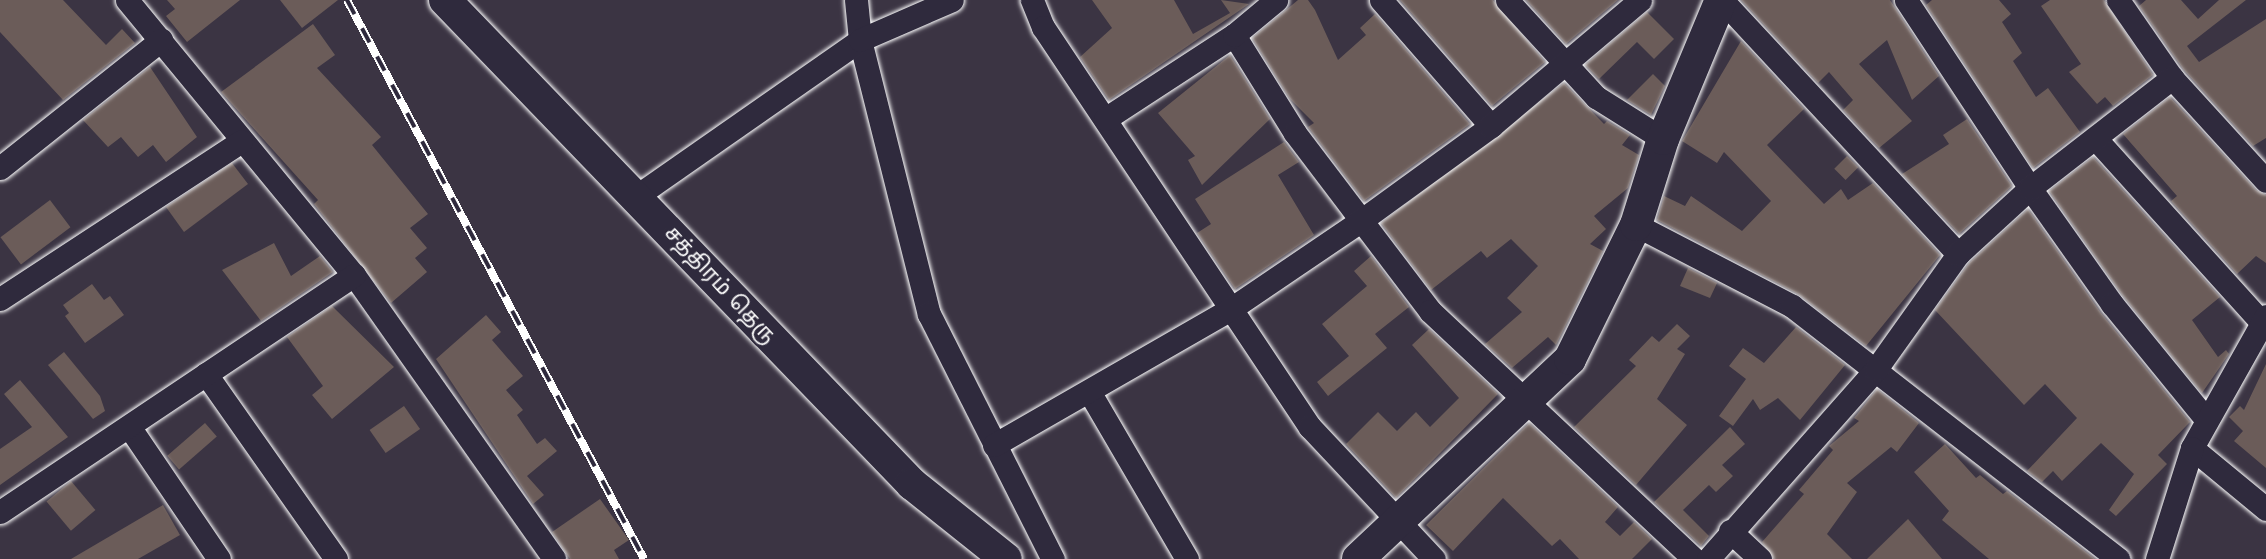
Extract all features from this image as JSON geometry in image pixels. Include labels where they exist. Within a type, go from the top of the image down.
[{"type":"street","points":[[127,0],[162,40],[240,141],[354,275],[554,559]]},
{"type":"street","name":"சத்திரம் தெரு","points":[[445,0],[638,195],[912,484],[1006,559]]},
{"type":"street","points":[[856,0],[860,40],[929,314],[1053,559]]},
{"type":"street","points":[[638,195],[860,40],[952,0]]},
{"type":"street","points":[[1032,0],[1043,27],[1229,310],[1310,427],[1434,559]]},
{"type":"street","points":[[1105,119],[1234,35],[1276,0]]},
{"type":"street","points":[[1381,0],[1492,126]]},
{"type":"street","points":[[1507,0],[1596,97],[1663,139]]},
{"type":"street","points":[[994,445],[1090,393],[1229,310],[1359,222],[1492,126],[1640,0]]},
{"type":"street","points":[[1358,559],[1530,401],[1570,359],[1636,225],[1663,139],[1722,0],[1958,254]]},
{"type":"street","points":[[1906,0],[2030,188],[2112,304],[2204,417]]},
{"type":"street","points":[[2118,0],[2172,78],[2266,181]]},
{"type":"street","points":[[1234,35],[1359,222],[1430,311],[1530,401],[1694,559]]},
{"type":"street","points":[[0,168],[162,40]]},
{"type":"street","points":[[1708,559],[1876,369],[1958,254],[2030,188],[2172,78]]},
{"type":"street","points":[[2095,138],[2264,320],[2204,417],[2157,559]]},
{"type":"street","points":[[0,299],[240,141]]},
{"type":"street","points":[[1636,225],[1792,306],[2118,559]]},
{"type":"street","points":[[0,512],[130,428],[354,275]]},
{"type":"street","points":[[206,374],[336,559]]},
{"type":"street","points":[[1090,393],[1187,559]]},
{"type":"street","points":[[130,428],[219,559]]},
{"type":"street","points":[[2192,448],[2266,509]]},
{"type":"street","points":[[1730,531],[1760,559]]},
{"type":"building","points":[[0,0],[63,0],[106,45],[122,29],[135,43],[63,100],[0,32]]},
{"type":"building","points":[[167,0],[240,0],[187,42],[166,16],[175,9]]},
{"type":"building","points":[[280,0],[338,0],[302,28]]},
{"type":"building","points":[[1092,0],[1174,0],[1193,34],[1230,13],[1221,0],[1249,4],[1109,100],[1080,57],[1112,28]]},
{"type":"building","points":[[1298,0],[1308,0],[1315,10],[1338,60],[1366,35],[1360,28],[1375,14],[1470,124],[1364,201],[1308,127],[1314,123],[1290,99],[1252,38]]},
{"type":"building","points":[[1400,0],[1493,0],[1545,62],[1492,106]]},
{"type":"building","points":[[1526,0],[1618,0],[1566,44]]},
{"type":"building","points":[[1741,0],[1890,0],[1939,76],[1912,100],[1887,40],[1859,64],[1912,121],[1879,148],[1843,110],[1853,100],[1829,72],[1818,83]]},
{"type":"building","points":[[1932,0],[1999,0],[2011,14],[2002,22],[2022,53],[2013,61],[2036,97],[2048,88],[2080,132],[2033,168],[1926,5]]},
{"type":"building","points":[[2050,0],[2104,0],[2153,75],[2113,106],[2105,97],[2097,104],[2069,72],[2081,64],[2041,6]]},
{"type":"building","points":[[2146,0],[2181,0],[2198,19],[2219,0],[2246,0],[2187,46],[2199,62],[2266,19],[2266,138],[2253,146],[2183,69],[2139,6]]},
{"type":"building","points":[[1647,12],[1674,39],[1654,59],[1637,42],[1599,79],[1585,65]]},
{"type":"building","points":[[313,24],[335,55],[317,68],[381,137],[372,145],[428,214],[410,228],[427,248],[415,258],[427,272],[391,303],[314,204],[318,200],[221,92]]},
{"type":"building","points":[[1741,41],[1804,109],[1767,145],[1824,204],[1841,189],[1848,200],[1873,183],[1940,255],[1866,346],[1798,294],[1657,220],[1664,196],[1685,206],[1691,196],[1742,231],[1771,201],[1724,152],[1717,163],[1682,141]]},
{"type":"building","points":[[1230,55],[1270,119],[1202,185],[1188,160],[1195,156],[1158,113]]},
{"type":"building","points":[[150,67],[197,137],[166,162],[153,145],[138,157],[121,137],[108,147],[83,120]]},
{"type":"building","points":[[1653,74],[1665,86],[1651,115],[1627,100]]},
{"type":"building","points":[[1564,83],[1604,124],[1607,121],[1630,135],[1622,145],[1639,155],[1628,188],[1594,216],[1606,229],[1590,244],[1603,251],[1556,345],[1548,337],[1512,368],[1485,344],[1522,312],[1507,298],[1538,266],[1511,239],[1487,258],[1481,251],[1431,290],[1381,223]]},
{"type":"building","points":[[2170,97],[2256,190],[2266,195],[2266,263],[2256,256],[2237,274],[2171,201],[2177,196],[2123,134]]},
{"type":"building","points":[[1967,119],[2012,186],[1959,234],[1902,174],[1949,144],[1943,135]]},
{"type":"building","points":[[1284,142],[1299,162],[1278,175],[1314,235],[1235,289],[1197,233],[1211,224],[1195,199]]},
{"type":"building","points":[[1847,156],[1858,167],[1846,180],[1834,169]]},
{"type":"building","points":[[2093,157],[2220,297],[2192,320],[2218,357],[2226,350],[2229,354],[2202,393],[2123,296],[2049,191]]},
{"type":"building","points":[[232,163],[248,184],[184,232],[166,207]]},
{"type":"building","points":[[50,200],[70,227],[21,264],[0,237]]},
{"type":"building","points":[[2028,209],[2101,313],[2190,422],[2158,455],[2167,464],[2116,516],[2109,510],[2134,474],[2101,443],[2062,481],[2053,471],[2042,482],[2027,471],[2077,418],[2045,384],[2024,405],[1935,310],[1969,263]]},
{"type":"building","points":[[274,243],[291,276],[320,256],[333,272],[261,321],[222,270]]},
{"type":"building","points":[[1371,256],[1409,307],[1375,334],[1387,348],[1328,396],[1317,382],[1349,356],[1322,324],[1367,286],[1354,271]]},
{"type":"building","points":[[1688,268],[1717,283],[1710,298],[1680,286]]},
{"type":"building","points":[[92,284],[104,300],[110,296],[124,315],[85,343],[65,316],[69,313],[63,305]]},
{"type":"building","points":[[332,306],[394,367],[332,419],[312,395],[323,386],[287,337]]},
{"type":"building","points":[[486,315],[501,332],[492,340],[523,376],[506,390],[523,410],[517,415],[537,444],[545,438],[557,451],[527,476],[544,495],[533,504],[436,359]]},
{"type":"building","points":[[1677,324],[1690,336],[1677,349],[1685,354],[1657,399],[1687,425],[1636,485],[1574,427],[1636,366],[1629,360],[1652,336],[1659,342]]},
{"type":"building","points":[[1796,327],[1845,365],[1800,420],[1778,398],[1760,410],[1753,399],[1733,426],[1719,416],[1746,379],[1729,366],[1743,348],[1764,363]]},
{"type":"building","points":[[1429,329],[1498,394],[1396,498],[1346,444],[1378,412],[1397,431],[1416,412],[1430,427],[1459,398],[1412,345]]},
{"type":"building","points":[[64,352],[100,396],[105,411],[93,419],[48,365]]},
{"type":"building","points":[[2266,364],[2266,468],[2234,441],[2243,431],[2229,417],[2240,406],[2244,410]]},
{"type":"building","points":[[20,380],[68,437],[0,485],[0,449],[32,427],[4,394]]},
{"type":"building","points":[[1877,389],[1919,423],[1897,452],[1891,447],[1847,483],[1857,492],[1827,534],[1852,559],[1774,559],[1762,542],[1804,494],[1799,490],[1833,450],[1829,446],[1859,421],[1854,418]]},
{"type":"building","points":[[404,406],[420,429],[386,453],[370,430]]},
{"type":"building","points":[[205,423],[217,437],[179,469],[167,456]]},
{"type":"building","points":[[1529,423],[1618,507],[1605,522],[1620,536],[1634,522],[1652,539],[1632,559],[1579,559],[1560,539],[1552,546],[1503,498],[1453,551],[1426,525]]},
{"type":"building","points":[[1730,427],[1745,444],[1722,465],[1733,476],[1716,492],[1709,485],[1683,510],[1709,536],[1701,546],[1654,502]]},
{"type":"building","points":[[1945,444],[1976,478],[1980,475],[2003,494],[2007,491],[2095,559],[1989,559],[1942,520],[1949,511],[1914,472]]},
{"type":"building","points":[[71,481],[95,510],[71,531],[46,502]]},
{"type":"building","points":[[600,499],[629,540],[614,550],[619,559],[570,559],[552,532]]},
{"type":"building","points":[[163,505],[180,535],[138,559],[71,559]]},
{"type":"building","points":[[1908,519],[1942,559],[1867,559]]},
{"type":"railway","points":[[347,0],[644,559]]}]
